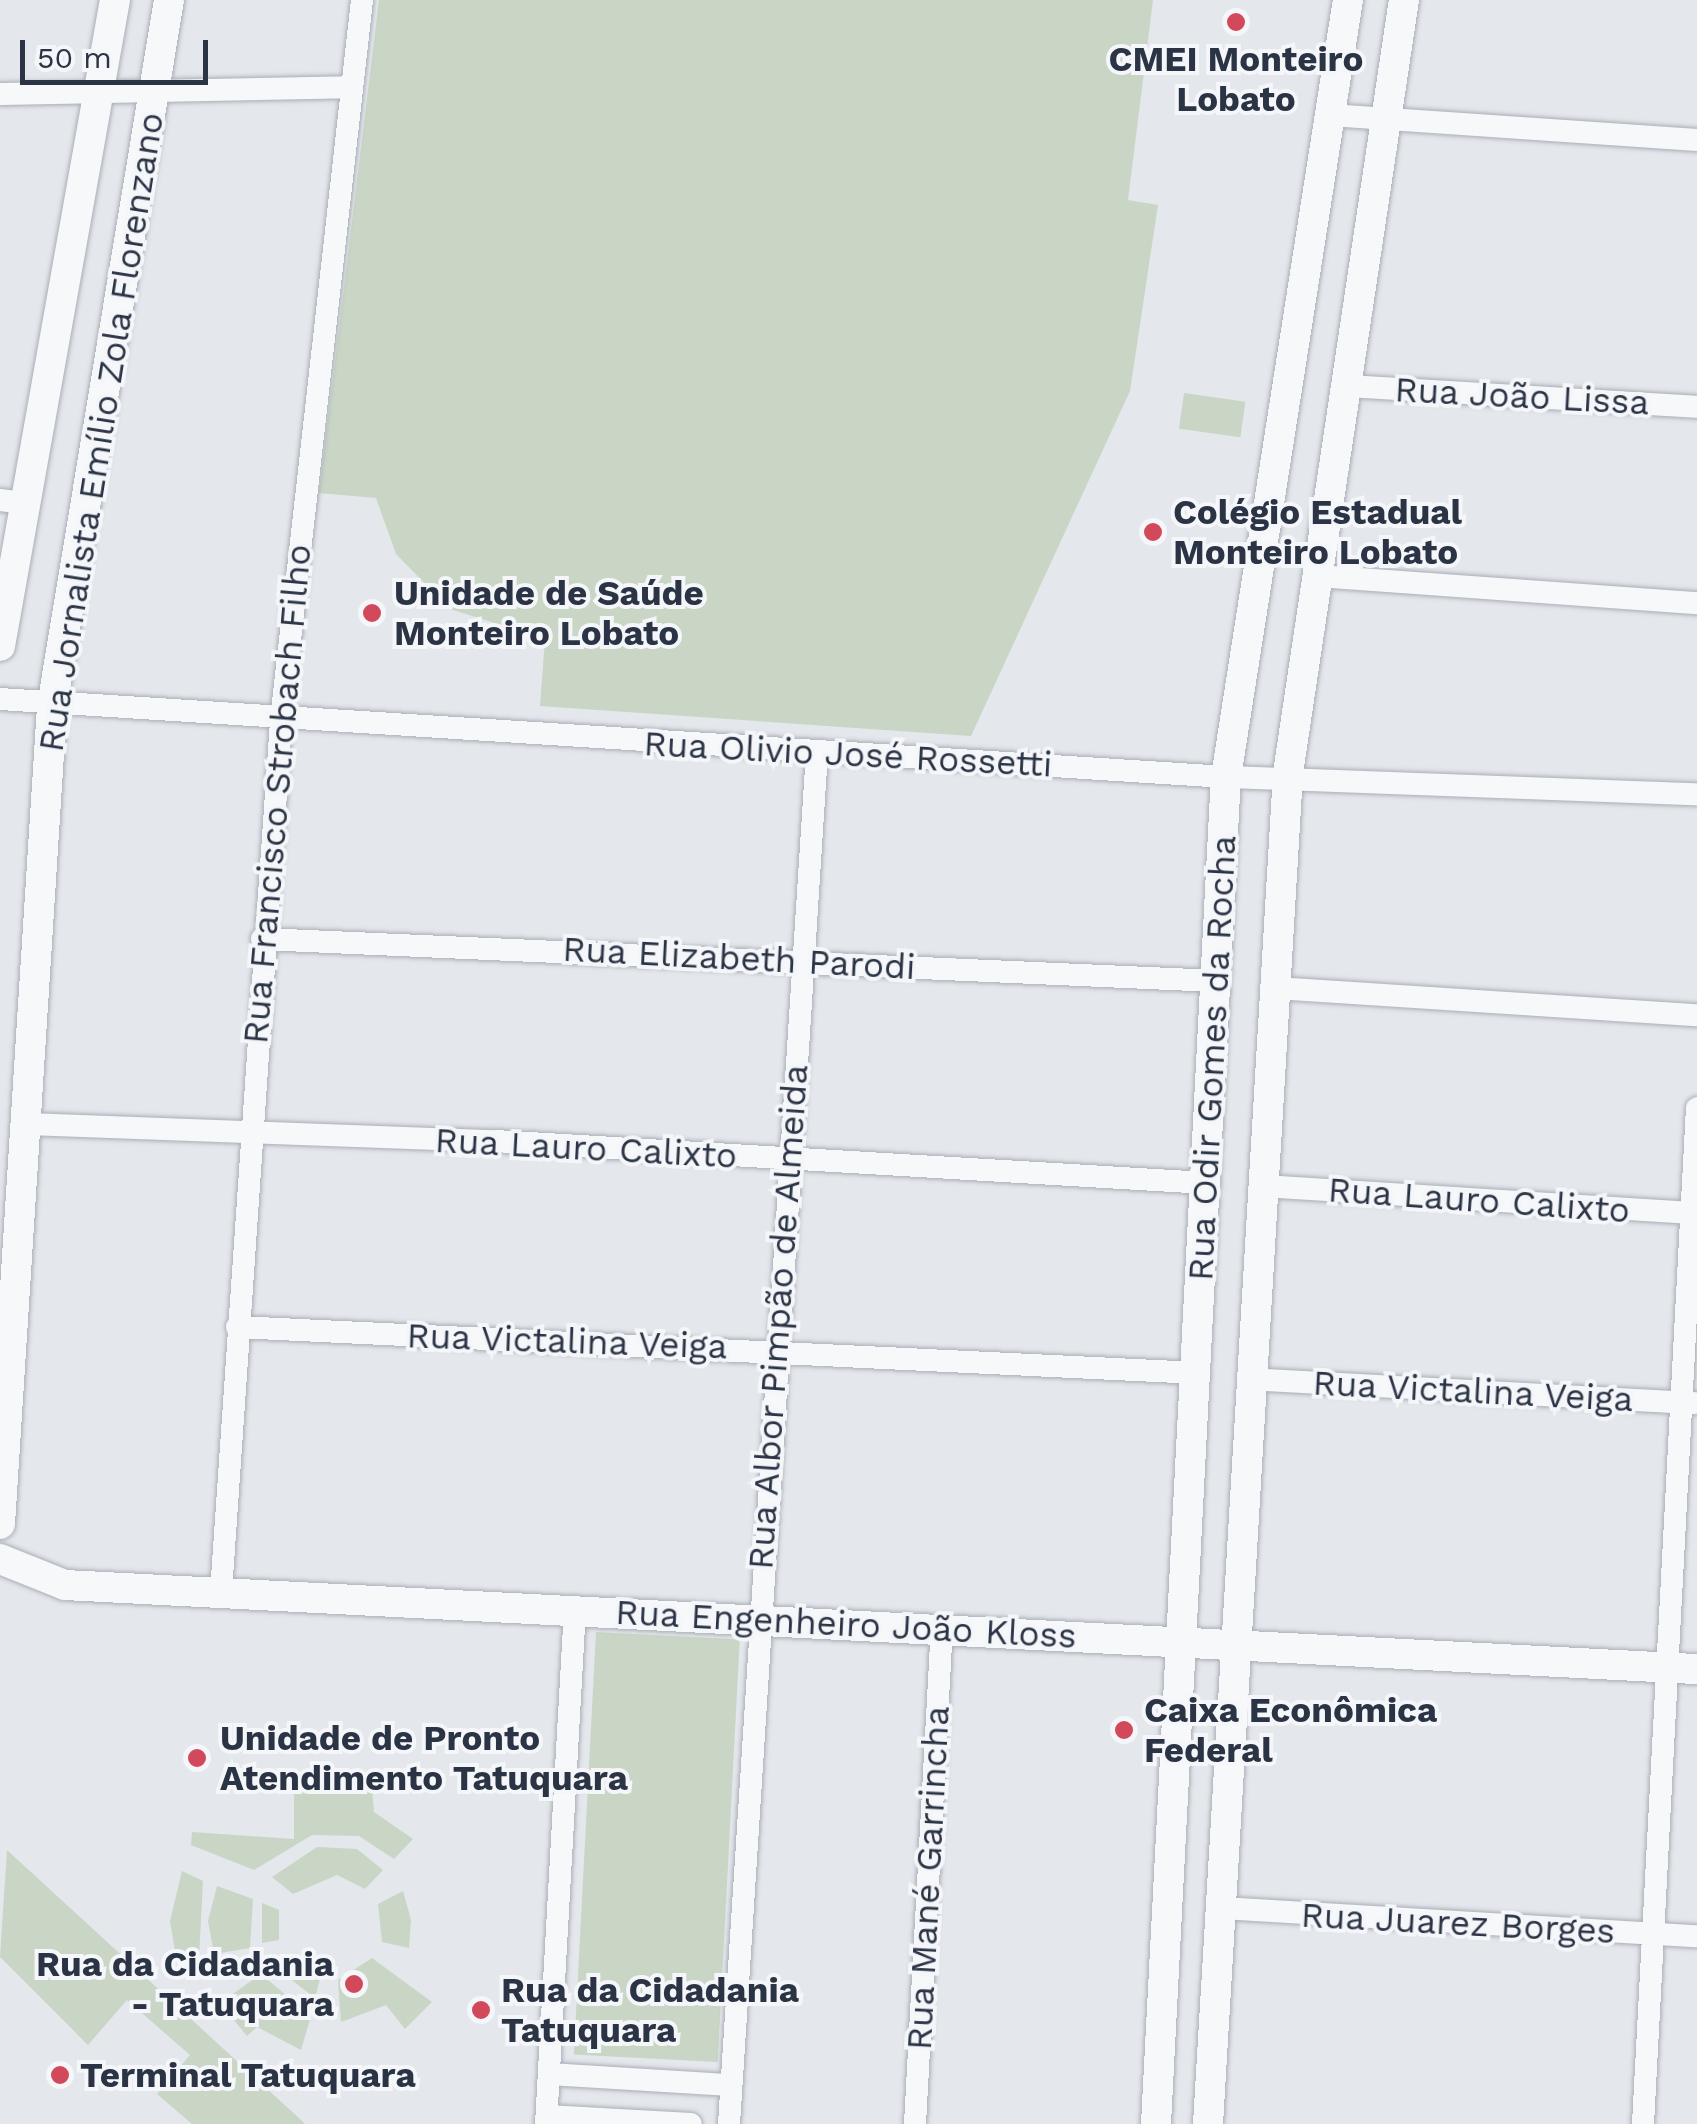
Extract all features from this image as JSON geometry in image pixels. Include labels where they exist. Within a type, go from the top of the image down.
[{"type":"street","name":"Rua Jornalista Emílio Zola Florenzano","points":[[0,646],[13,502],[103,92],[115,0]]},
{"type":"street","name":"Rua Jornalista Emílio Zola Florenzano","points":[[0,1524],[5,1373],[52,706],[169,0]]},
{"type":"street","name":"Rua Francisco Strobach Filho","points":[[221,1592],[246,1136],[281,720],[362,0]]},
{"type":"street","name":"Rua Odir Gomes da Rocha","points":[[1156,2124],[1226,777],[1348,0]]},
{"type":"street","name":"Rua Odir Gomes da Rocha","points":[[1208,2124],[1288,773],[1404,0]]},
{"type":"street","points":[[0,94],[351,87]]},
{"type":"street","points":[[1330,115],[1697,140]]},
{"type":"street","name":"Rua João Lissa","points":[[1346,386],[1697,407]]},
{"type":"street","points":[[1318,576],[1697,603]]},
{"type":"street","name":"Rua Olivio José Rossetti","points":[[0,699],[52,706],[1226,777],[1288,773],[1697,794]]},
{"type":"street","name":"Rua Albor Pimpão de Almeida","points":[[729,2124],[758,1619],[794,1160],[797,962],[817,751]]},
{"type":"street","name":"Rua Elizabeth Parodi","points":[[262,939],[1216,981]]},
{"type":"street","points":[[1275,988],[1697,1015]]},
{"type":"street","points":[[1643,2124],[1651,1934],[1684,1669],[1697,1108]]},
{"type":"street","name":"Rua Lauro Calixto","points":[[25,1124],[1206,1183]]},
{"type":"street","name":"Rua Lauro Calixto","points":[[1262,1186],[1694,1213]]},
{"type":"street","name":"Rua Victalina Veiga","points":[[237,1327],[1197,1373]]},
{"type":"street","name":"Rua Victalina Veiga","points":[[1250,1379],[1689,1402]]},
{"type":"street","name":"Rua Engenheiro João Kloss","points":[[0,1559],[64,1585],[575,1608],[1684,1669]]},
{"type":"street","points":[[575,1608],[547,2120],[691,2124]]},
{"type":"street","name":"Rua Mané Garrincha","points":[[915,2124],[942,1631]]},
{"type":"street","name":"Rua Juarez Borges","points":[[1220,1908],[1697,1936]]},
{"type":"street","points":[[549,2074],[731,2085]]},
{"type":"green space","points":[[379,0],[1153,0],[1128,200],[1158,205],[1130,391],[971,736],[540,706],[545,639],[450,609],[396,554],[376,498],[319,493]]},
{"type":"green space","points":[[1184,393],[1245,402],[1240,437],[1179,429]]},
{"type":"green space","points":[[596,1632],[740,1640],[718,2062],[574,2054]]},
{"type":"green space","points":[[294,1788],[372,1789],[374,1812],[413,1839],[394,1859],[359,1836],[312,1835],[254,1870],[191,1845],[192,1832],[294,1839]]},
{"type":"green space","points":[[317,1847],[357,1849],[383,1870],[365,1889],[337,1875],[293,1894],[272,1877]]},
{"type":"green space","points":[[7,1850],[305,2124],[192,2124],[157,2094],[190,2055],[127,2000],[88,2045],[0,1957]]},
{"type":"green space","points":[[182,1871],[203,1881],[199,1958],[177,1963],[170,1921]]},
{"type":"green space","points":[[217,1886],[253,1899],[250,1948],[214,1954],[208,1921]]},
{"type":"green space","points":[[403,1891],[411,1920],[409,1948],[382,1942],[378,1904]]},
{"type":"green space","points":[[262,1903],[279,1910],[279,1940],[262,1943]]},
{"type":"green space","points":[[290,1956],[320,1979],[315,1998],[271,1964]]},
{"type":"green space","points":[[372,1958],[432,2002],[405,2029],[386,2005],[341,2022],[338,1980]]},
{"type":"green space","points":[[261,1974],[311,2016],[301,2050],[257,2027],[247,2036],[220,2003]]},
{"type":"place","name":"CMEI Monteiro Lobato","points":[[1236,22]]},
{"type":"place","name":"Colégio Estadual Monteiro Lobato","points":[[1153,532]]},
{"type":"place","name":"Unidade de Saúde Monteiro Lobato","points":[[372,613]]},
{"type":"place","name":"Caixa Econômica Federal","points":[[1124,1730]]},
{"type":"place","name":"Unidade de Pronto Atendimento Tatuquara","points":[[197,1758]]},
{"type":"place","name":"Rua da Cidadania - Tatuquara","points":[[354,1984]]},
{"type":"place","name":"Rua da Cidadania Tatuquara","points":[[481,2010]]},
{"type":"place","name":"Terminal Tatuquara","points":[[60,2075]]}]
